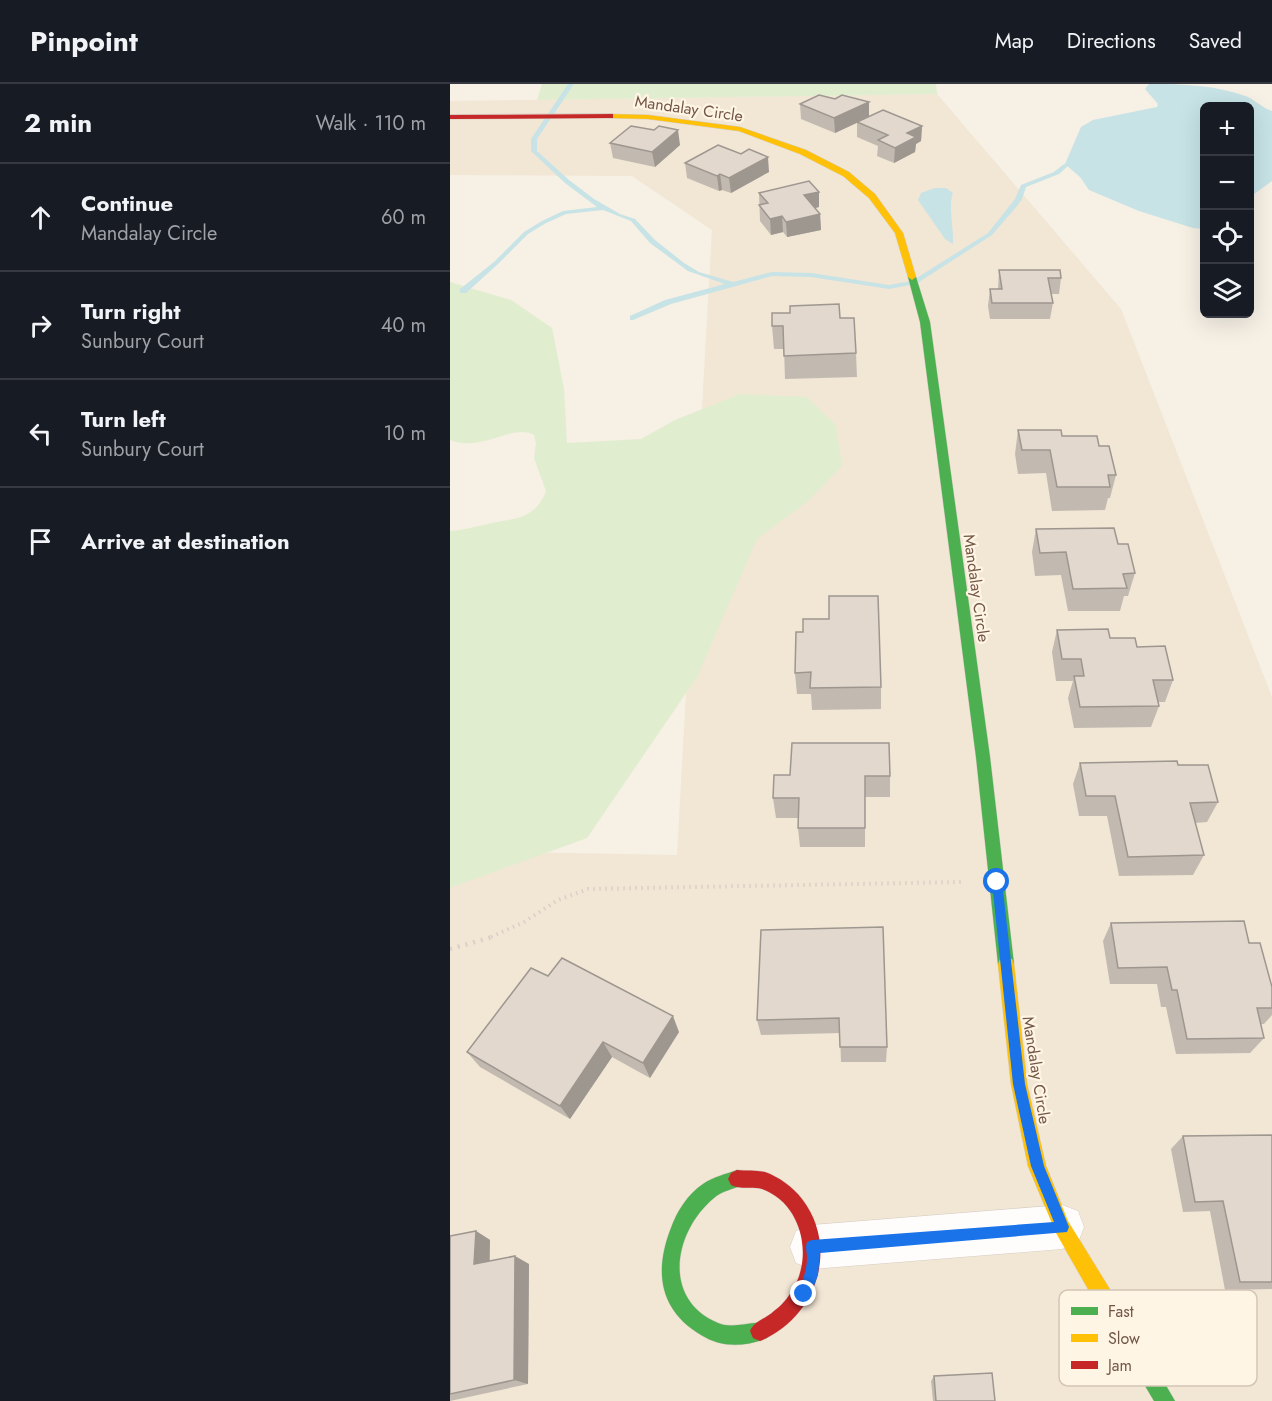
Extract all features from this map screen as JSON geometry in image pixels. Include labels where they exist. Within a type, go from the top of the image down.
[{"type":"street","name":"Mandalay Circle","points":[[450,117],[594,115],[648,117],[740,129],[803,152],[846,174],[872,196],[899,233],[925,322],[983,757],[1019,1084],[1037,1166],[1062,1227],[1099,1290]]},
{"type":"street","points":[[736,1179],[767,1182],[794,1199],[808,1222],[812,1247],[814,1258],[804,1294],[781,1321],[764,1332],[738,1337],[725,1336],[699,1326],[685,1311],[671,1284],[670,1249],[680,1221],[711,1189],[736,1179]]},
{"type":"street","points":[[812,1247],[1062,1227]]},
{"type":"street","name":"Mandalay Circle","points":[[1156,1386],[1165,1401]]},
{"type":"path","points":[[450,949],[495,936],[524,922],[558,900],[588,889],[997,882]]},
{"type":"shaded area","points":[[937,94],[1121,309],[1272,697],[1272,1401],[450,1401],[450,851],[677,855],[712,230],[632,176],[450,175],[450,101]]},
{"type":"green space","points":[[542,84],[936,84],[937,94],[537,100]]},
{"type":"green space","points":[[450,282],[511,300],[552,328],[564,389],[567,443],[641,439],[675,420],[740,394],[807,397],[836,425],[842,466],[807,502],[757,539],[697,677],[587,838],[450,888],[450,531],[524,516],[536,507],[546,491],[534,458],[536,443],[534,435],[526,432],[516,433],[473,443],[450,440]]},
{"type":"water","points":[[1149,84],[1187,85],[1224,90],[1248,97],[1272,111],[1272,181],[1254,194],[1254,102],[1200,102],[1200,229],[1139,211],[1089,190],[1080,177],[1065,164],[1081,127],[1093,120],[1157,107],[1158,104],[1145,89]]},
{"type":"water","points":[[935,188],[946,188],[953,193],[951,203],[953,244],[945,239],[918,200],[921,193]]},
{"type":"building","points":[[819,95],[835,99],[842,95],[869,102],[834,118],[800,104]]},
{"type":"building","points":[[883,110],[922,126],[907,133],[916,137],[895,148],[878,140],[888,135],[857,122]]},
{"type":"building","points":[[631,126],[654,130],[659,126],[678,130],[652,152],[610,143]]},
{"type":"building","points":[[718,145],[741,154],[749,149],[768,157],[729,178],[720,174],[717,176],[685,163]]},
{"type":"building","points":[[809,181],[819,192],[804,195],[820,214],[786,222],[782,216],[770,219],[759,205],[768,203],[759,193]]},
{"type":"building","points":[[999,270],[1060,270],[1061,278],[1048,278],[1053,303],[992,303],[990,289],[1002,289]]},
{"type":"building","points":[[839,304],[840,318],[854,318],[856,353],[784,356],[783,326],[772,326],[772,313],[790,313],[790,306]]},
{"type":"building","points":[[1018,430],[1061,430],[1062,436],[1097,436],[1099,446],[1109,446],[1116,475],[1108,475],[1110,487],[1057,487],[1050,450],[1022,450]]},
{"type":"building","points":[[1114,528],[1118,544],[1128,544],[1135,573],[1123,574],[1127,588],[1073,589],[1066,552],[1040,553],[1036,529]]},
{"type":"building","points":[[829,596],[878,596],[881,687],[810,688],[811,672],[795,673],[796,632],[803,632],[803,619],[829,619]]},
{"type":"building","points":[[1108,629],[1110,638],[1135,638],[1137,647],[1165,646],[1173,680],[1153,680],[1159,706],[1080,707],[1074,676],[1084,676],[1081,659],[1062,659],[1057,630]]},
{"type":"building","points":[[792,743],[889,743],[890,776],[865,776],[865,828],[798,828],[799,798],[773,798],[774,775],[790,775]]},
{"type":"building","points":[[1177,761],[1178,765],[1208,765],[1218,802],[1190,803],[1204,855],[1128,857],[1115,796],[1086,796],[1080,763]]},
{"type":"building","points":[[1244,921],[1249,943],[1260,943],[1272,987],[1272,1008],[1257,1008],[1264,1038],[1187,1039],[1177,990],[1172,990],[1167,967],[1118,968],[1111,923]]},
{"type":"building","points":[[883,927],[887,1047],[840,1047],[839,1018],[757,1020],[761,930]]},
{"type":"building","points":[[562,958],[673,1016],[643,1063],[603,1042],[560,1106],[467,1052],[531,968],[548,976]]},
{"type":"building","points":[[1272,1135],[1272,1282],[1240,1282],[1223,1201],[1195,1202],[1183,1136]]},
{"type":"building","points":[[476,1231],[474,1264],[515,1256],[514,1380],[450,1394],[450,1236]]},
{"type":"building","points":[[992,1373],[995,1401],[936,1401],[934,1376]]},
{"type":"waterway","points":[[571,84],[534,139],[534,151],[567,182],[591,200],[618,215],[633,220],[652,242],[682,265],[697,273],[732,285]]},
{"type":"waterway","points":[[732,285],[772,274],[811,275],[889,287],[914,283],[990,234],[1014,205],[1023,186],[1056,173],[1066,165]]},
{"type":"waterway","points":[[463,291],[526,233],[544,222],[565,212],[603,208]]},
{"type":"waterway","points":[[633,318],[668,302],[732,285]]},
{"type":"traffic: fast","points":[[912,277],[925,322],[983,757],[1006,964]]},
{"type":"traffic: fast","points":[[737,1179],[707,1192],[692,1207],[673,1244],[670,1264],[672,1284],[679,1302],[692,1318],[711,1330],[735,1336],[760,1331]]},
{"type":"traffic: fast","points":[[1156,1386],[1165,1401]]},
{"type":"traffic: slow","points":[[610,116],[648,117],[740,129],[803,152],[846,174],[872,196],[899,233],[912,277]]},
{"type":"traffic: slow","points":[[1006,964],[1019,1084],[1037,1166],[1062,1227],[1099,1290]]},
{"type":"traffic: jam","points":[[450,117],[610,116]]},
{"type":"traffic: jam","points":[[737,1179],[765,1181],[790,1197],[804,1216],[811,1237],[812,1259],[807,1281],[797,1301],[781,1318],[760,1331]]},
{"type":"route","points":[[804,1294],[814,1258],[812,1247],[1062,1227],[1037,1166],[1019,1084],[997,882]]}]
